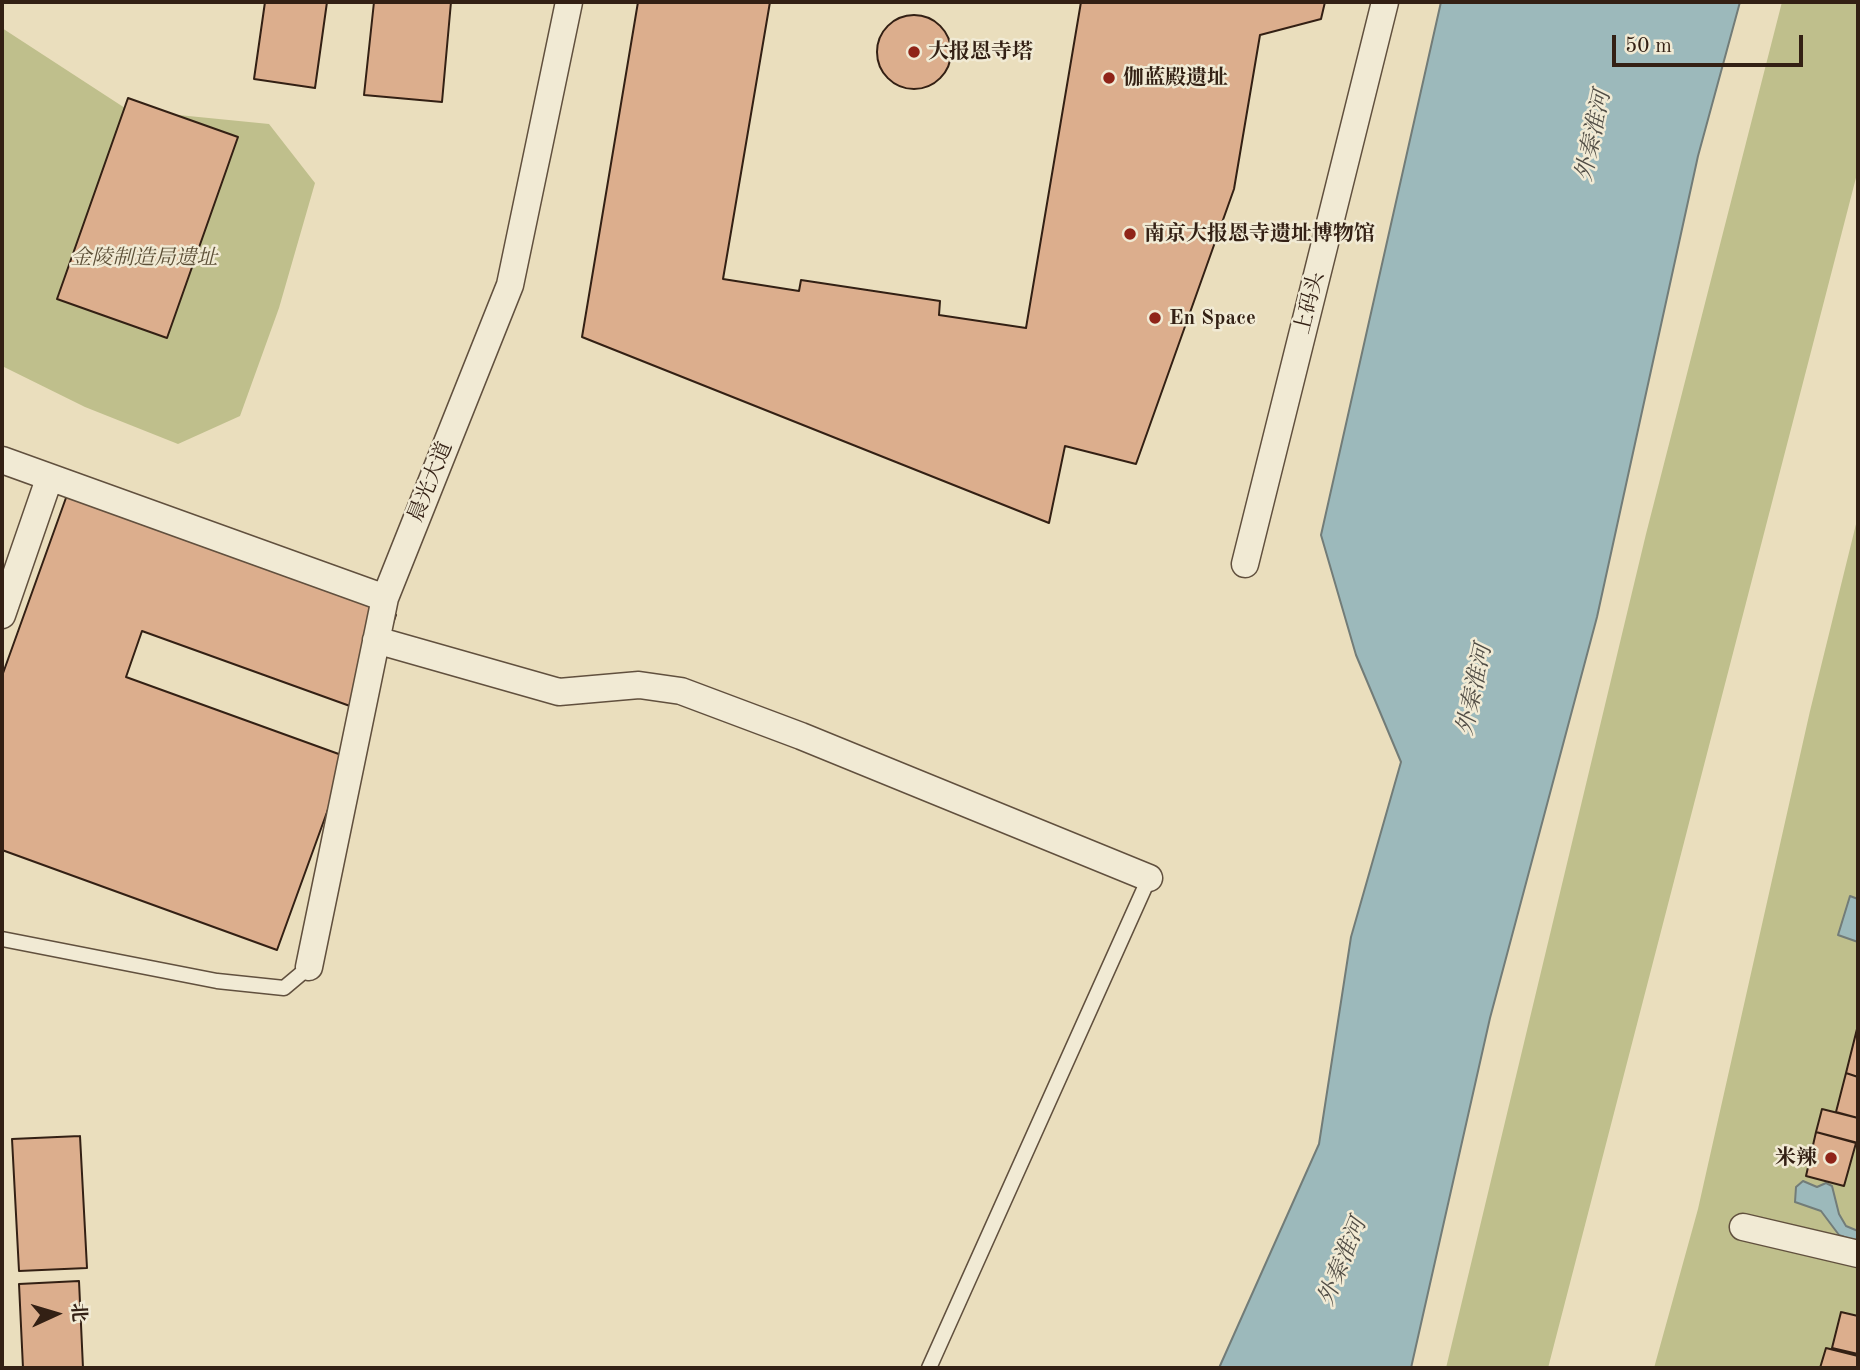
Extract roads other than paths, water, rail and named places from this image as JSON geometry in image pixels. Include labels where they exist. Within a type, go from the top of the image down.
[{"type":"street","name":"晨光大道","points":[[309,967],[385,598],[510,285],[569,2]]},
{"type":"street","name":"上码头","points":[[1245,565],[1385,2]]},
{"type":"street","points":[[2,460],[385,598]]},
{"type":"street","points":[[2,615],[49,479]]},
{"type":"street","points":[[376,640],[559,692],[639,685],[681,691],[800,736],[1149,878]]},
{"type":"street","points":[[1743,1227],[1858,1255]]},
{"type":"lane","points":[[929,1368],[1149,878]]},
{"type":"lane","points":[[2,939],[217,981],[284,988],[309,967]]},
{"type":"water","name":"外秦淮河","points":[[1441,2],[1740,2],[1698,156],[1597,617],[1490,1018],[1411,1368],[1219,1368],[1319,1144],[1351,937],[1401,762],[1356,655],[1321,535]]},
{"type":"water","points":[[1850,896],[1858,899],[1858,942],[1838,935]]},
{"type":"water","points":[[1803,1181],[1817,1187],[1826,1183],[1832,1186],[1839,1214],[1846,1226],[1858,1231],[1858,1242],[1839,1235],[1821,1211],[1795,1202],[1796,1187]]},
{"type":"place","name":"大报恩寺塔","points":[[914,52]]},
{"type":"place","name":"伽蓝殿遗址","points":[[1109,78]]},
{"type":"place","name":"南京大报恩寺遗址博物馆","points":[[1130,234]]},
{"type":"place","name":"En Space","points":[[1155,318]]},
{"type":"place","name":"米辣","points":[[1831,1158]]},
{"type":"park label","name":"金陵制造局遗址","points":[[144,258]]}]
